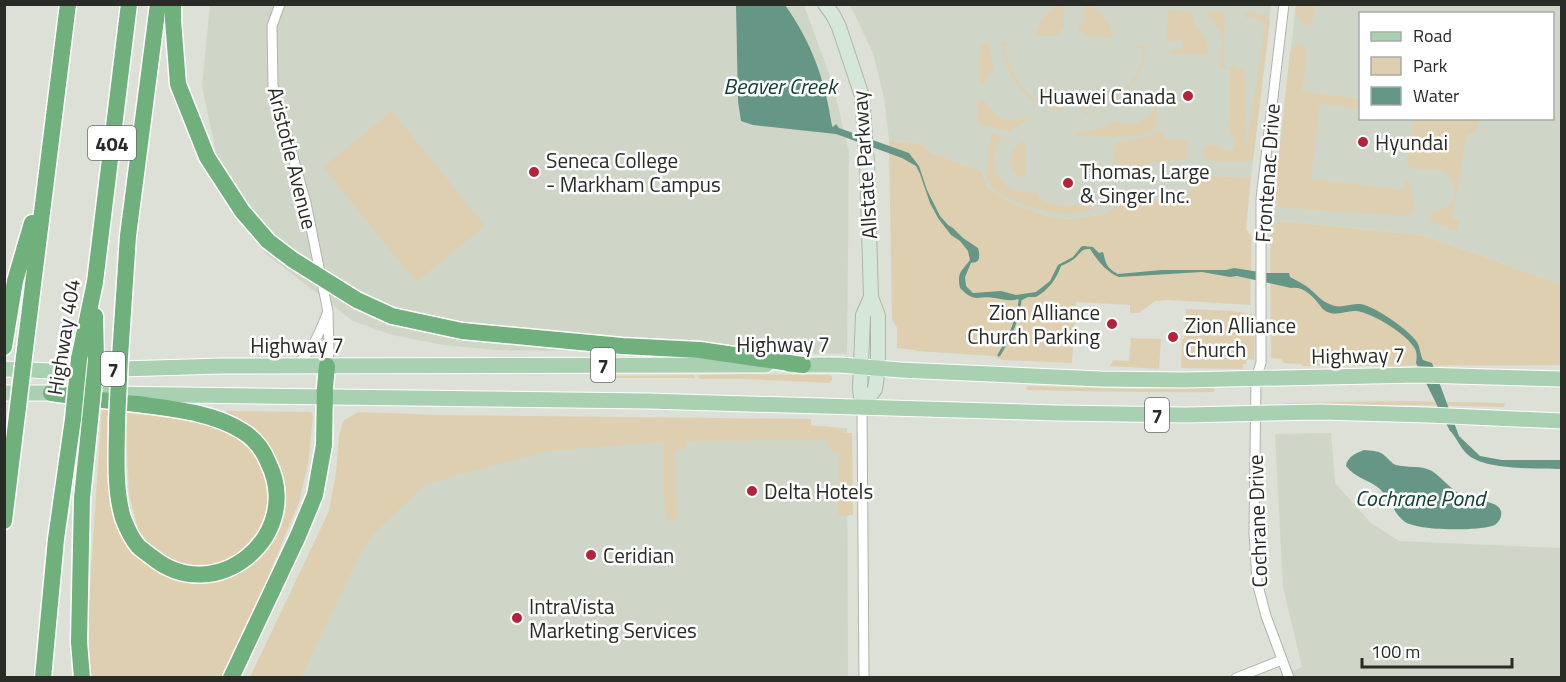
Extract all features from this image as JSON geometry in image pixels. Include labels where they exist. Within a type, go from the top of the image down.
[{"type":"highway","name":"Highway 404","points":[[4,521],[68,4]]},
{"type":"highway","name":"Highway 404","points":[[43,678],[56,539],[73,419],[88,359],[95,282],[129,4]]},
{"type":"highway","points":[[51,393],[168,408],[214,417],[244,432],[263,450],[275,476],[278,501],[268,534],[258,547],[239,564],[214,573],[195,574],[176,571],[160,564],[137,545],[124,520],[119,500],[117,422],[120,357],[128,236],[158,4]]},
{"type":"highway","points":[[173,4],[172,20],[178,84],[207,157],[242,211],[268,241],[293,260],[357,300],[392,316],[462,331],[622,346],[700,350],[803,365]]},
{"type":"highway","points":[[4,347],[15,281],[46,170]]},
{"type":"highway","points":[[82,678],[79,642],[82,498],[90,420],[88,359]]},
{"type":"highway","points":[[231,678],[315,495],[324,445],[327,366]]},
{"type":"main road","name":"Highway 7","points":[[4,369],[53,371],[294,366],[803,365],[1101,379],[1183,380],[1451,375],[1562,379]]},
{"type":"main road","name":"7","points":[[4,393],[648,401],[1070,414],[1186,415],[1320,412],[1562,421]]},
{"type":"street","name":"Aristotle Avenue","points":[[280,4],[272,26],[273,86],[306,203],[328,312],[327,366]]},
{"type":"street","name":"Allstate Parkway","points":[[825,4],[839,27],[862,96],[867,164],[871,297],[878,316],[878,368],[875,389],[862,407]]},
{"type":"street","name":"Frontenac Drive","points":[[1255,414],[1256,378],[1261,363],[1261,200],[1284,4]]},
{"type":"street","name":"Allstate Parkway","points":[[862,407],[860,388],[863,315],[871,297]]},
{"type":"street","points":[[294,366],[304,359],[328,312]]},
{"type":"street","points":[[862,407],[864,678]]},
{"type":"street","name":"Cochrane Drive","points":[[1255,414],[1254,532],[1257,582],[1266,616],[1289,678]]},
{"type":"street","points":[[1236,678],[1282,660]]},
{"type":"shaded area","name":"Seneca College - Markham Campus","points":[[210,5],[804,5],[833,85],[849,152],[847,354],[494,350],[444,345],[392,335],[353,321],[266,254],[224,192],[202,86]]},
{"type":"shaded area","points":[[850,5],[1271,5],[1251,178],[1200,175],[1188,197],[1119,204],[1106,214],[1069,219],[1050,217],[1013,204],[987,187],[982,171],[932,153],[921,144],[889,140],[884,98],[873,53]]},
{"type":"shaded area","points":[[1296,5],[1561,5],[1561,284],[1422,235],[1281,221],[1270,229]]},
{"type":"shaded area","points":[[668,426],[847,428],[848,677],[290,678],[392,494],[511,448]]},
{"type":"shaded area","points":[[1331,433],[1335,483],[1371,523],[1399,541],[1561,548],[1561,677],[1274,678],[1302,667],[1283,587],[1275,434]]},
{"type":"green space","points":[[1060,5],[1064,5],[1064,26],[1057,36],[1035,36],[1044,17]]},
{"type":"green space","points":[[1084,5],[1095,9],[1104,17],[1113,38],[1086,37],[1082,31],[1078,30],[1079,25],[1084,24]]},
{"type":"green space","points":[[1296,5],[1315,5],[1313,20],[1307,26],[1300,21],[1295,12]]},
{"type":"green space","points":[[1168,10],[1191,11],[1195,25],[1207,41],[1208,55],[1166,54],[1165,61],[1165,53],[1176,47],[1181,50],[1183,44],[1178,39],[1175,42],[1166,41]]},
{"type":"green space","points":[[1209,11],[1225,12],[1224,66],[1227,70],[1220,68],[1223,45],[1218,28],[1206,15]]},
{"type":"green space","points":[[1254,12],[1266,16],[1270,21],[1253,160],[1250,162],[1207,161],[1204,157],[1204,146],[1214,145],[1233,150],[1236,142],[1235,137],[1229,133],[1230,67],[1233,67],[1233,64],[1235,64],[1235,69],[1244,69],[1245,65],[1246,149],[1265,25],[1257,18],[1245,18],[1245,13]]},
{"type":"green space","points":[[1002,42],[1013,43],[1005,45],[1006,54],[1012,71],[1022,87],[1043,104],[1061,109],[1065,102],[1063,112],[1039,104],[1020,88],[1007,67]]},
{"type":"green space","points":[[981,43],[989,43],[994,72],[990,73],[985,83],[979,83]]},
{"type":"green space","points":[[1299,44],[1306,47],[1302,91],[1359,99],[1359,109],[1320,104],[1311,179],[1403,190],[1405,181],[1412,184],[1414,212],[1406,216],[1284,208],[1274,200],[1290,52]]},
{"type":"green space","points":[[1134,45],[1145,45],[1145,55],[1140,72],[1131,86],[1124,92],[1107,105],[1084,115],[1082,105],[1086,113],[1096,109],[1116,98],[1132,81],[1142,60],[1143,49]]},
{"type":"green space","points":[[978,100],[985,101],[993,112],[1008,120],[1031,118],[1009,132],[977,123]]},
{"type":"green space","points":[[1157,106],[1156,130],[1137,136],[1074,136],[1074,133],[1101,129],[1115,121],[1127,124],[1139,122],[1148,117]]},
{"type":"green space","points":[[392,111],[485,226],[416,282],[323,167]]},
{"type":"green space","points":[[1413,120],[1481,120],[1475,134],[1467,134],[1452,218],[1460,219],[1458,232],[1432,222],[1430,215],[1446,208],[1452,200],[1454,189],[1449,176],[1442,170],[1423,170],[1407,165]]},
{"type":"green space","points":[[1156,132],[1164,132],[1164,139],[1187,140],[1188,160],[1157,161],[1141,166],[1113,164],[1115,143],[1155,135]]},
{"type":"green space","points":[[993,133],[1002,136],[995,152],[995,168],[998,176],[1009,187],[1020,192],[1038,193],[1038,198],[1058,205],[1092,204],[1093,209],[1062,214],[1014,201],[995,190],[990,184],[987,171],[987,158]]},
{"type":"green space","points":[[889,140],[921,144],[932,153],[982,171],[987,187],[1013,204],[1050,217],[1069,219],[1106,214],[1118,204],[1187,197],[1200,175],[1251,178],[1246,229],[1252,237],[1250,305],[1169,300],[1155,301],[1139,313],[1130,313],[1130,305],[1076,302],[1072,363],[1002,360],[993,356],[897,348],[897,328],[892,319]]},
{"type":"green space","points":[[1022,142],[1026,142],[1025,178],[1014,172],[1010,162],[1013,150]]},
{"type":"green space","points":[[1280,221],[1422,235],[1561,284],[1561,365],[1302,366],[1301,364],[1283,363],[1281,359],[1271,358],[1270,229]]},
{"type":"green space","points":[[1186,309],[1233,311],[1255,315],[1254,360],[1247,359],[1246,364],[1243,364],[1243,369],[1181,368]]},
{"type":"green space","points":[[1131,338],[1161,339],[1159,369],[1110,366],[1113,360],[1129,361]]},
{"type":"green space","points":[[694,375],[694,378],[605,377],[606,376]]},
{"type":"green space","points":[[700,375],[829,375],[832,376],[832,380],[829,383],[700,379],[698,377]]},
{"type":"green space","points":[[1028,386],[1125,389],[1213,388],[1215,390],[1214,392],[1167,392],[1027,390]]},
{"type":"green space","points":[[1404,401],[1505,404],[1504,407],[1282,406],[1284,403]]},
{"type":"green space","points":[[102,404],[113,404],[113,495],[148,564],[240,569],[284,496],[280,473],[273,455],[225,416],[227,411],[311,412],[313,416],[308,464],[299,502],[263,589],[221,677],[90,678],[88,617]]},
{"type":"green space","points":[[127,408],[160,410],[216,426],[240,436],[254,449],[266,470],[271,494],[265,522],[251,545],[219,565],[178,564],[159,556],[139,533],[129,494]]},
{"type":"green space","points":[[358,412],[811,419],[811,425],[841,428],[841,433],[852,433],[853,515],[838,516],[839,452],[832,452],[827,445],[827,440],[685,441],[685,449],[675,450],[677,519],[665,520],[663,442],[548,451],[426,484],[374,534],[357,560],[301,677],[250,677],[329,511],[343,421]]},
{"type":"water","name":"Beaver Creek","points":[[736,5],[785,5],[803,33],[816,62],[832,126],[836,124],[839,128],[909,153],[919,166],[927,190],[940,216],[963,238],[978,248],[979,260],[971,263],[965,277],[966,286],[973,293],[1001,291],[1016,295],[1036,292],[1050,281],[1058,265],[1073,257],[1083,246],[1093,247],[1099,253],[1103,252],[1109,267],[1118,274],[1234,268],[1266,273],[1289,273],[1290,277],[1306,286],[1328,304],[1366,306],[1391,319],[1407,331],[1418,344],[1423,360],[1432,363],[1459,436],[1480,456],[1502,460],[1561,460],[1561,469],[1497,466],[1474,459],[1466,453],[1450,431],[1416,363],[1415,349],[1405,337],[1389,325],[1363,313],[1328,312],[1322,309],[1303,289],[1237,276],[1202,272],[1119,277],[1106,269],[1090,249],[1087,249],[1061,266],[1051,284],[1036,297],[1028,297],[1020,301],[969,296],[960,288],[959,279],[960,272],[970,260],[968,251],[951,235],[938,218],[916,166],[902,158],[836,134],[753,125],[741,121],[738,101]]},
{"type":"water","name":"Cochrane Pond","points":[[1364,450],[1380,453],[1396,465],[1432,471],[1463,496],[1495,504],[1501,511],[1500,520],[1484,528],[1461,529],[1435,529],[1405,522],[1380,489],[1346,466],[1350,458]]},
{"type":"waterway","points":[[999,355],[1012,329],[1020,301]]},
{"type":"place","name":"Huawei Canada","points":[[1188,96]]},
{"type":"place","name":"Hyundai","points":[[1363,142]]},
{"type":"place","name":"Seneca College - Markham Campus","points":[[534,172]]},
{"type":"place","name":"Thomas, Large & Singer Inc.","points":[[1068,183]]},
{"type":"place","name":"Zion Alliance Church Parking","points":[[1112,324]]},
{"type":"place","name":"Zion Alliance Church","points":[[1173,337]]},
{"type":"place","name":"Delta Hotels","points":[[752,491]]},
{"type":"place","name":"Ceridian","points":[[591,555]]},
{"type":"place","name":"IntraVista Marketing Services","points":[[517,618]]}]
